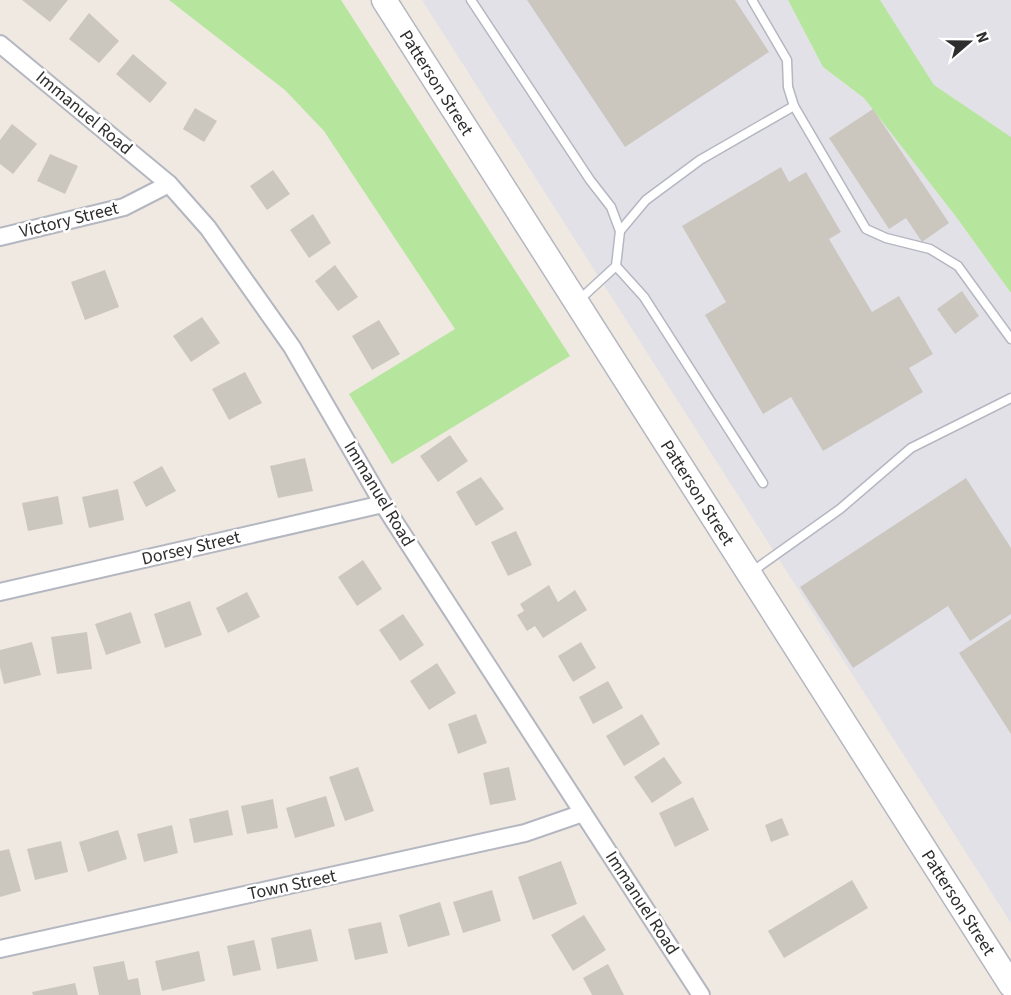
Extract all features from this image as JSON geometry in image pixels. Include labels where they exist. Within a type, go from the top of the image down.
[{"type":"main road","name":"Patterson Street","points":[[384,0],[1011,985]]},
{"type":"street","name":"Immanuel Road","points":[[0,44],[169,184],[208,228],[292,346],[383,504],[701,995]]},
{"type":"street","name":"Victory Street","points":[[0,237],[124,207],[169,184]]},
{"type":"street","name":"Dorsey Street","points":[[0,592],[383,504]]},
{"type":"street","name":"Town Street","points":[[0,949],[525,833],[583,813]]},
{"type":"lane","points":[[471,0],[590,180],[611,207],[620,231],[616,266],[577,302]]},
{"type":"lane","points":[[752,0],[787,60],[788,87],[794,106],[866,229],[886,238],[930,249],[958,266],[1011,339]]},
{"type":"lane","points":[[620,231],[646,200],[700,160],[794,106]]},
{"type":"lane","points":[[616,266],[644,297],[763,483]]},
{"type":"lane","points":[[750,573],[840,509],[911,448],[1011,398]]},
{"type":"shaded area","points":[[422,0],[788,0],[823,67],[864,98],[957,218],[1011,293],[1011,923]]},
{"type":"shaded area","points":[[880,0],[1011,0],[1011,137],[934,85]]},
{"type":"green space","points":[[169,0],[341,0],[570,356],[392,464],[349,394],[455,329],[324,131],[285,90]]},
{"type":"green space","points":[[788,0],[880,0],[934,85],[1011,137],[1011,293],[957,218],[864,98],[823,67]]},
{"type":"building","points":[[22,0],[68,0],[50,22]]},
{"type":"building","points":[[527,0],[735,0],[769,52],[625,147]]},
{"type":"building","points":[[89,13],[119,41],[99,63],[69,39]]},
{"type":"building","points":[[133,54],[167,83],[150,103],[116,74]]},
{"type":"building","points":[[195,108],[217,121],[204,142],[183,129]]},
{"type":"building","points":[[873,109],[949,223],[922,242],[906,218],[889,229],[829,138]]},
{"type":"building","points":[[12,124],[37,144],[13,174],[0,164],[0,140]]},
{"type":"building","points":[[50,154],[78,166],[65,194],[37,181]]},
{"type":"building","points":[[781,167],[789,182],[806,172],[841,232],[829,239],[872,312],[899,296],[933,354],[909,368],[923,392],[823,451],[791,397],[763,414],[705,315],[726,302],[682,226]]},
{"type":"building","points":[[273,170],[290,194],[267,210],[250,186]]},
{"type":"building","points":[[313,214],[331,243],[309,258],[290,230]]},
{"type":"building","points":[[335,265],[358,297],[338,311],[315,281]]},
{"type":"building","points":[[105,270],[119,307],[85,320],[71,282]]},
{"type":"building","points":[[962,291],[979,316],[955,334],[937,309]]},
{"type":"building","points":[[202,317],[220,343],[191,362],[173,336]]},
{"type":"building","points":[[379,320],[400,354],[372,370],[352,336]]},
{"type":"building","points":[[245,372],[262,403],[229,420],[212,389]]},
{"type":"building","points":[[450,435],[468,461],[438,482],[420,456]]},
{"type":"building","points":[[305,458],[313,491],[278,498],[270,466]]},
{"type":"building","points":[[162,466],[176,491],[146,507],[133,482]]},
{"type":"building","points":[[481,477],[504,509],[476,526],[456,492]]},
{"type":"building","points":[[966,478],[1011,548],[1011,614],[970,641],[948,606],[853,668],[800,587]]},
{"type":"building","points":[[118,489],[124,520],[89,528],[82,497]]},
{"type":"building","points":[[58,496],[63,524],[28,531],[22,503]]},
{"type":"building","points":[[516,531],[532,565],[508,576],[491,542]]},
{"type":"building","points":[[363,560],[382,589],[357,606],[338,577]]},
{"type":"building","points":[[549,585],[558,602],[575,590],[587,610],[543,638],[535,626],[527,631],[517,615],[524,611],[520,604]]},
{"type":"building","points":[[247,592],[260,617],[228,633],[216,608]]},
{"type":"building","points":[[190,601],[202,635],[165,648],[154,614]]},
{"type":"building","points":[[131,612],[141,643],[106,655],[95,624]]},
{"type":"building","points":[[403,614],[424,645],[400,661],[379,630]]},
{"type":"building","points":[[1011,619],[1011,734],[959,653]]},
{"type":"building","points":[[87,632],[92,669],[57,674],[51,637]]},
{"type":"building","points":[[32,642],[41,675],[4,684],[0,667],[0,650]]},
{"type":"building","points":[[581,642],[596,668],[573,682],[558,656]]},
{"type":"building","points":[[437,663],[456,693],[429,710],[410,681]]},
{"type":"building","points":[[608,681],[623,708],[593,724],[579,697]]},
{"type":"building","points":[[476,714],[487,743],[458,754],[448,724]]},
{"type":"building","points":[[642,714],[660,744],[624,766],[606,736]]},
{"type":"building","points":[[664,757],[682,783],[652,803],[634,777]]},
{"type":"building","points":[[358,767],[374,811],[345,821],[329,777]]},
{"type":"building","points":[[509,767],[516,800],[490,805],[483,773]]},
{"type":"building","points":[[326,796],[335,826],[295,838],[286,808]]},
{"type":"building","points":[[693,797],[709,830],[675,847],[659,813]]},
{"type":"building","points":[[273,799],[278,828],[247,834],[241,806]]},
{"type":"building","points":[[228,810],[233,835],[194,843],[189,819]]},
{"type":"building","points":[[782,818],[789,835],[771,842],[765,825]]},
{"type":"building","points":[[172,825],[178,853],[144,862],[137,834]]},
{"type":"building","points":[[118,830],[127,859],[88,872],[79,842]]},
{"type":"building","points":[[61,841],[68,872],[35,880],[27,849]]},
{"type":"building","points":[[9,849],[21,891],[0,897],[0,851]]},
{"type":"building","points":[[561,861],[577,904],[533,920],[518,877]]},
{"type":"building","points":[[852,880],[868,908],[784,958],[768,931]]},
{"type":"building","points":[[492,890],[501,921],[463,933],[453,902]]},
{"type":"building","points":[[440,902],[450,935],[408,947],[399,915]]},
{"type":"building","points":[[584,915],[606,950],[573,971],[551,935]]},
{"type":"building","points":[[381,922],[388,953],[355,960],[348,929]]},
{"type":"building","points":[[311,929],[318,961],[277,969],[271,938]]},
{"type":"building","points":[[254,940],[261,970],[233,976],[227,946]]},
{"type":"building","points":[[199,951],[205,981],[162,991],[155,961]]},
{"type":"building","points":[[124,961],[128,980],[138,978],[141,995],[99,995],[93,967]]},
{"type":"building","points":[[608,964],[624,995],[592,995],[583,978]]},
{"type":"building","points":[[75,983],[78,995],[33,995],[32,992]]}]
